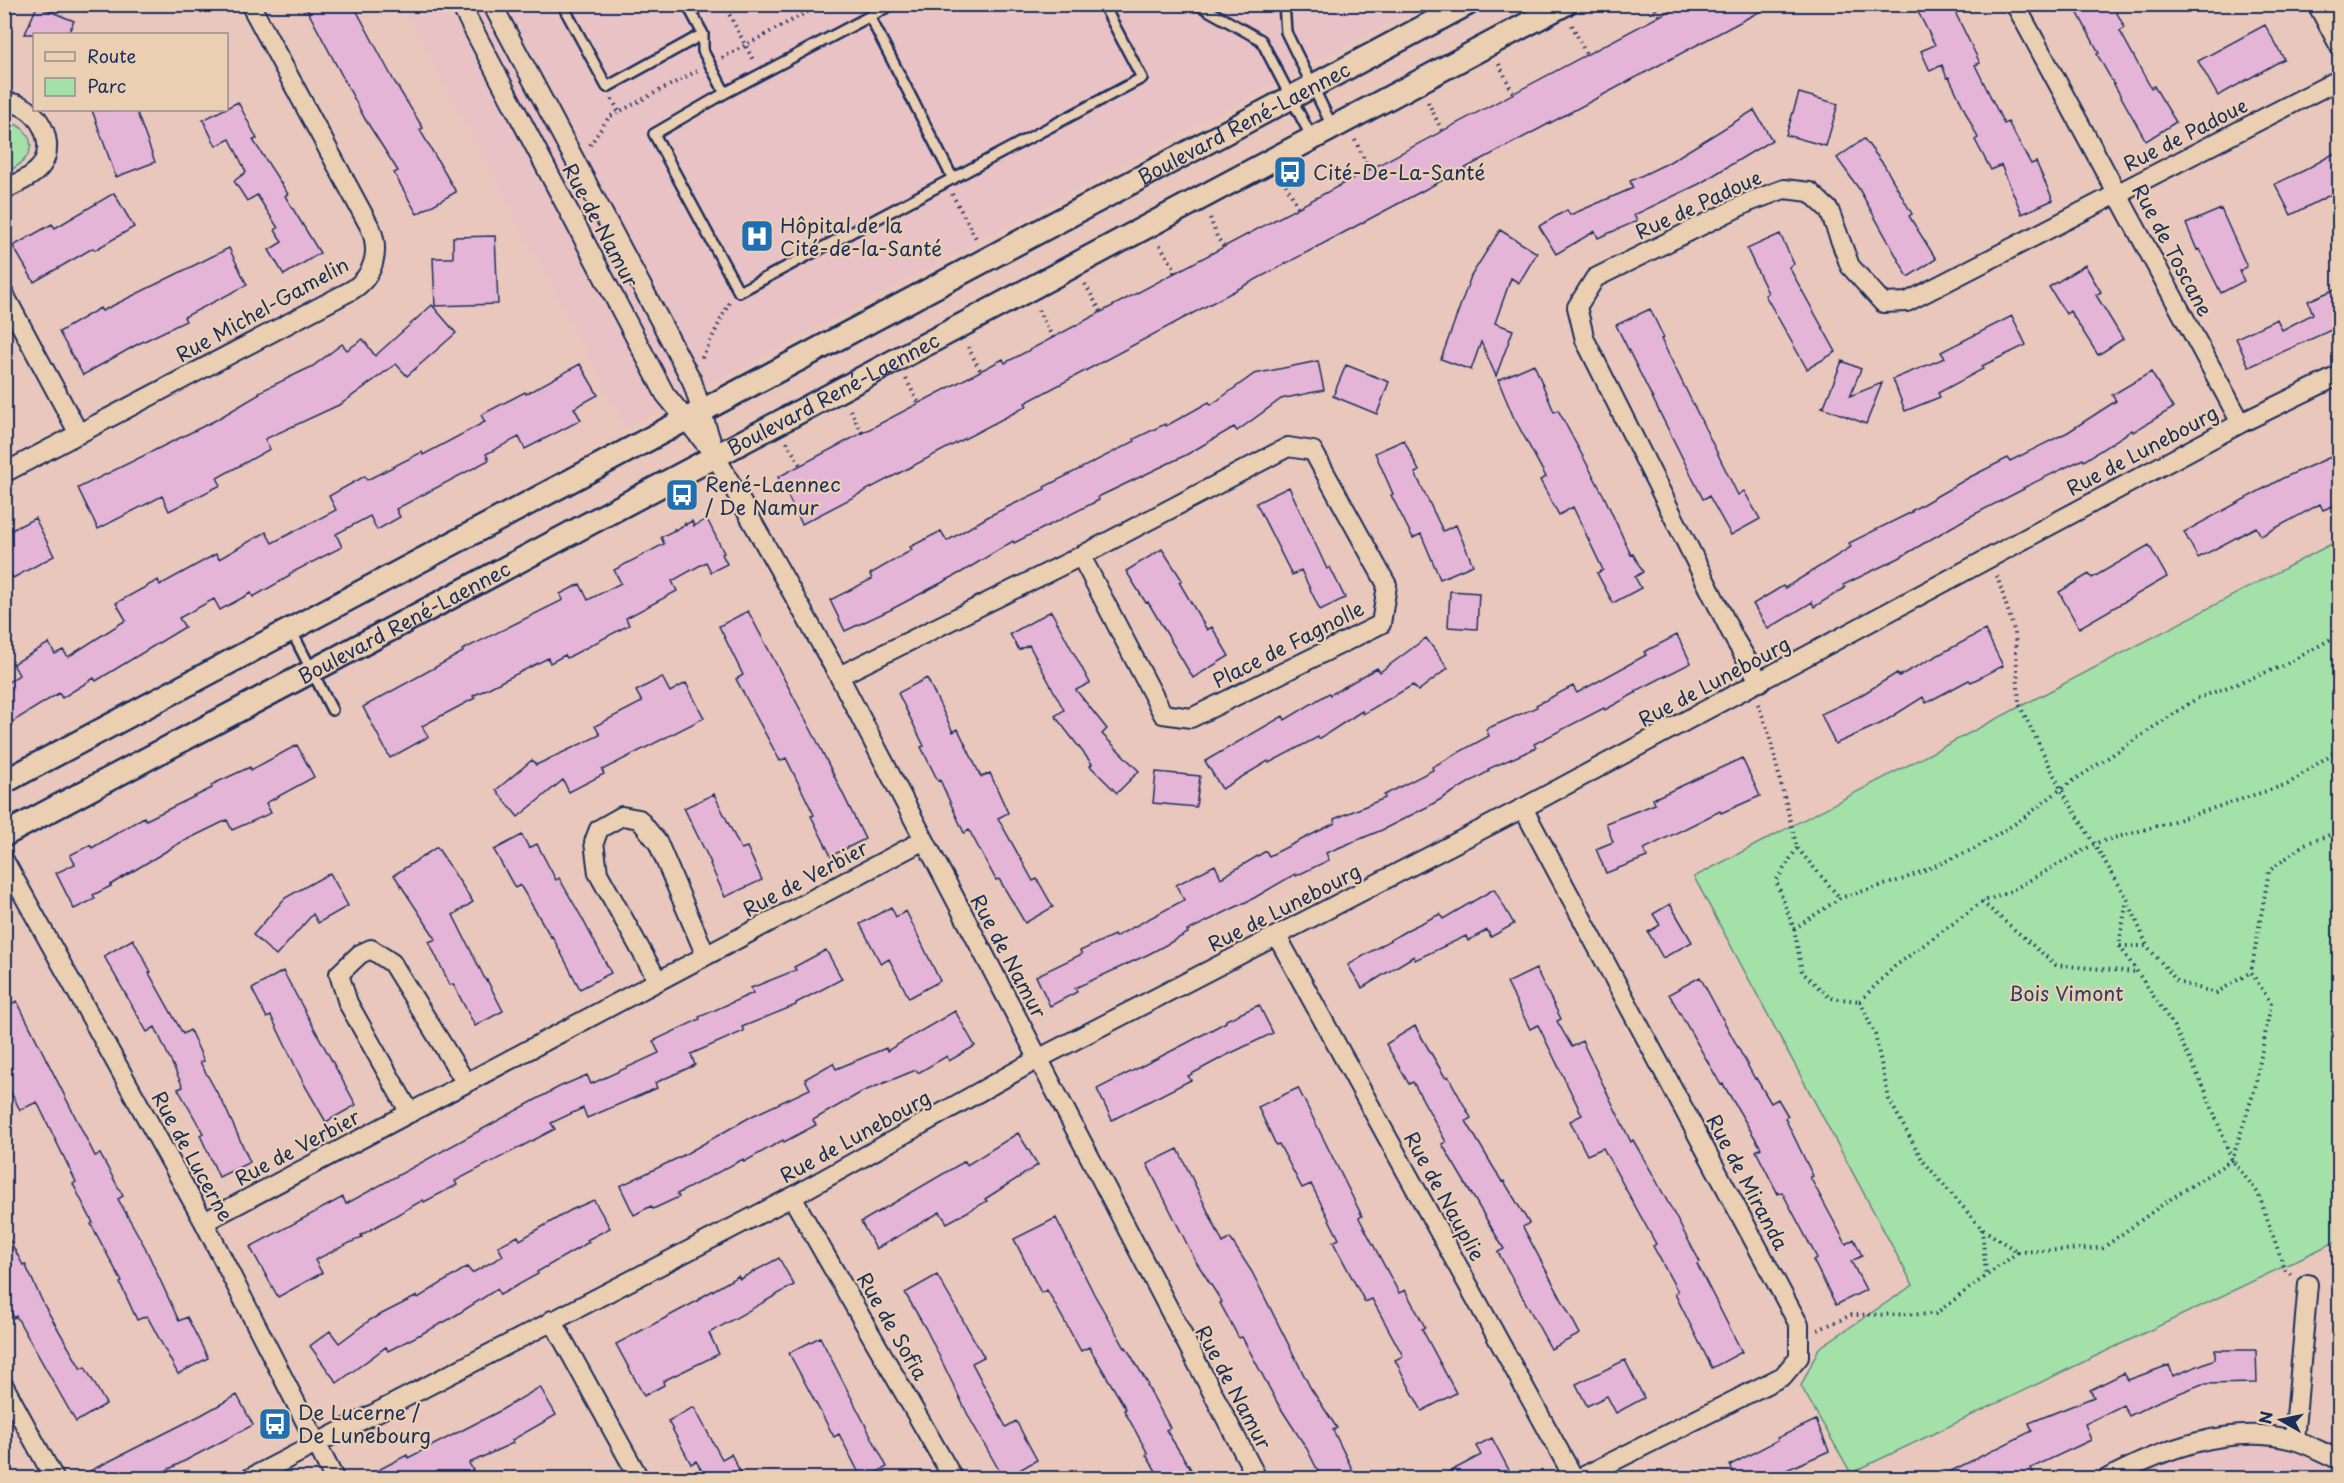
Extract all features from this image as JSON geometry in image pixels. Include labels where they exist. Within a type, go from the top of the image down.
[{"type":"street","name":"Rue Michel-Gamelin","points":[[4,473],[352,290],[364,280],[372,267],[375,244],[370,229],[250,4]]},
{"type":"street","name":"Rue de Namur","points":[[492,4],[687,373],[693,415],[839,676],[1257,1479]]},
{"type":"street","name":"Boulevard René-Laennec","points":[[4,782],[1467,4]]},
{"type":"street","name":"Rue de Toscane","points":[[2015,4],[2241,423]]},
{"type":"street","points":[[2317,4],[2340,47]]},
{"type":"street","name":"Rue de Namur","points":[[463,6],[665,394],[693,415]]},
{"type":"street","name":"Boulevard René-Laennec","points":[[4,835],[1334,128],[1568,13]]},
{"type":"street","name":"Rue de Padoue","points":[[1756,685],[1585,340],[1577,307],[1595,278],[1749,202],[1784,189],[1810,192],[1829,210],[1850,266],[1883,303],[1907,302],[2340,79]]},
{"type":"street","points":[[4,104],[18,104],[33,113],[46,136],[48,149],[44,161],[36,172],[4,190]]},
{"type":"street","points":[[4,294],[79,434]]},
{"type":"street","name":"Rue de Lunebourg","points":[[250,1479],[792,1197],[1038,1059],[1756,685],[2241,423],[2340,375]]},
{"type":"street","name":"Place de Fagnolle","points":[[839,676],[1081,556],[1288,447],[1312,451],[1388,585],[1381,624],[1191,718],[1163,714],[1081,556]]},
{"type":"street","name":"Rue de Miranda","points":[[1523,808],[1799,1325],[1799,1339]]},
{"type":"street","points":[[658,981],[598,873],[594,842],[599,829],[622,816],[639,819],[658,843],[706,956]]},
{"type":"street","name":"Rue de Verbier","points":[[204,1222],[924,840]]},
{"type":"street","name":"Rue de Lucerne","points":[[4,860],[204,1222],[334,1479]]},
{"type":"street","name":"Rue de Nauplie","points":[[1277,936],[1574,1479]]},
{"type":"street","points":[[410,1113],[348,1003],[339,974],[360,954],[371,949],[392,963],[466,1083]]},
{"type":"street","name":"Rue de Sofia","points":[[792,1197],[953,1479]]},
{"type":"street","points":[[2294,1440],[2308,1284]]},
{"type":"street","points":[[552,1320],[639,1479]]},
{"type":"street","points":[[1580,1479],[1783,1376],[1799,1357],[1799,1339]]},
{"type":"street","points":[[4,1386],[54,1479]]},
{"type":"street","points":[[2108,1479],[2138,1462],[2211,1437],[2260,1435],[2294,1440],[2340,1460]]},
{"type":"lane","points":[[562,4],[607,87],[703,34]]},
{"type":"lane","points":[[687,4],[703,34],[703,51],[725,93]]},
{"type":"lane","points":[[893,4],[725,93],[654,134],[739,292],[1142,78],[1103,4]]},
{"type":"lane","points":[[1197,4],[1261,40],[1312,140]]},
{"type":"lane","points":[[1284,4],[1286,32],[1334,128]]},
{"type":"lane","points":[[870,17],[953,179]]},
{"type":"lane","points":[[291,630],[333,710]]},
{"type":"path","points":[[724,4],[746,45]]},
{"type":"path","points":[[722,58],[822,4]]},
{"type":"path","points":[[1653,4],[1659,16]]},
{"type":"path","points":[[1568,13],[1586,54]]},
{"type":"path","points":[[1497,61],[1514,93]]},
{"type":"path","points":[[585,153],[609,117],[698,71]]},
{"type":"path","points":[[1427,99],[1442,131]]},
{"type":"path","points":[[1354,137],[1369,169]]},
{"type":"path","points":[[1282,176],[1298,207]]},
{"type":"path","points":[[960,206],[979,243]]},
{"type":"path","points":[[1208,215],[1224,247]]},
{"type":"path","points":[[1158,242],[1173,266],[1174,273]]},
{"type":"path","points":[[1084,281],[1101,312]]},
{"type":"path","points":[[698,367],[729,302]]},
{"type":"path","points":[[1036,306],[1053,338]]},
{"type":"path","points":[[966,344],[980,370]]},
{"type":"path","points":[[905,376],[918,402]]},
{"type":"path","points":[[848,407],[862,433]]},
{"type":"path","points":[[786,440],[800,465]]},
{"type":"path","points":[[675,530],[686,524]]},
{"type":"path","points":[[1991,558],[2015,633],[2019,704],[2061,789],[2096,843],[2127,898],[2147,946],[2178,982],[2216,993],[2251,972]]},
{"type":"path","points":[[1794,929],[1840,898],[1904,879],[1974,849],[2021,820],[2061,789],[2196,699],[2283,666],[2340,634]]},
{"type":"path","points":[[1756,685],[1797,848],[1840,898]]},
{"type":"path","points":[[1860,1001],[1893,967],[1982,902],[2007,893],[2096,843],[2168,823],[2288,784],[2340,748]]},
{"type":"path","points":[[1799,1339],[1851,1315],[1935,1314],[2018,1252],[2103,1248],[2166,1202],[2232,1160],[2255,1088],[2271,1003],[2251,972],[2269,871],[2305,844],[2340,831]]},
{"type":"path","points":[[1797,848],[1776,881],[1794,929],[1802,972],[1830,998],[1860,1001]]},
{"type":"path","points":[[2127,898],[2119,945],[2173,1025],[2205,1090],[2232,1160],[2258,1193],[2284,1270],[2308,1284]]},
{"type":"path","points":[[1982,902],[2056,965],[2137,972]]},
{"type":"path","points":[[2119,945],[2147,946]]},
{"type":"path","points":[[1860,1001],[1875,1035],[1889,1099],[1923,1161],[1982,1229],[2018,1252]]},
{"type":"path","points":[[1982,1229],[1986,1274]]},
{"type":"shaded area","name":"Hôpital de la Cité-de-la-Santé","points":[[403,5],[1423,5],[626,429]]},
{"type":"shaded area","points":[[2260,1435],[2339,1460],[2339,1478],[2108,1478],[2138,1462]]},
{"type":"green space","points":[[4,122],[23,129],[30,140],[29,152],[23,161],[5,173]]},
{"type":"green space","name":"Bois Vimont","points":[[2339,540],[2339,1240],[1851,1473],[1801,1386],[1819,1348],[1913,1285],[1694,877]]},
{"type":"building","points":[[304,4],[353,4],[394,81],[423,128],[420,130],[456,192],[417,214],[394,173],[398,171],[365,119]]},
{"type":"building","points":[[1682,4],[1774,4],[1025,403],[1027,406],[802,524],[778,477],[1003,359],[1005,363]]},
{"type":"building","points":[[1914,4],[1951,4],[1980,63],[1975,65],[2004,124],[2008,122],[2031,164],[2036,162],[2053,200],[2022,214],[2001,165],[1991,170],[1975,140],[1978,138],[1942,65],[1930,71],[1921,51],[1935,45]]},
{"type":"building","points":[[2073,4],[2112,4],[2125,28],[2120,31],[2151,88],[2154,86],[2176,122],[2146,141],[2097,54],[2099,53]]},
{"type":"building","points":[[37,6],[74,21],[68,33],[25,34]]},
{"type":"building","points":[[2265,25],[2284,59],[2218,96],[2198,61]]},
{"type":"building","points":[[1799,93],[1838,104],[1826,146],[1786,135]]},
{"type":"building","points":[[238,102],[257,139],[253,140],[288,194],[285,196],[320,253],[284,275],[269,250],[282,242],[275,230],[278,228],[257,195],[247,201],[234,181],[246,172],[230,139],[216,146],[203,120],[220,111],[228,111],[228,107]]},
{"type":"building","points":[[1754,110],[1772,140],[1699,184],[1634,215],[1637,221],[1598,238],[1595,231],[1556,254],[1539,226],[1567,210],[1570,215],[1633,188],[1630,181],[1668,163]]},
{"type":"building","points":[[92,111],[136,111],[155,162],[116,177]]},
{"type":"building","points":[[1864,139],[1884,165],[1912,214],[1909,216],[1936,259],[1908,277],[1859,189],[1837,158]]},
{"type":"building","points":[[2340,150],[2340,190],[2291,215],[2275,184]]},
{"type":"building","points":[[114,193],[134,227],[34,282],[13,246],[52,224],[55,228]]},
{"type":"building","points":[[2221,209],[2247,267],[2239,271],[2244,281],[2221,293],[2199,249],[2197,250],[2186,224]]},
{"type":"building","points":[[1500,230],[1537,253],[1519,283],[1511,278],[1495,323],[1513,330],[1496,376],[1481,342],[1471,370],[1441,359],[1471,276]]},
{"type":"building","points":[[1780,234],[1794,264],[1789,267],[1836,352],[1807,369],[1765,295],[1768,293],[1747,249]]},
{"type":"building","points":[[495,236],[498,304],[435,306],[433,258],[453,258],[453,237]]},
{"type":"building","points":[[229,248],[247,285],[184,317],[186,321],[138,344],[83,375],[59,332],[100,308],[102,311]]},
{"type":"building","points":[[2085,265],[2101,292],[2096,295],[2123,339],[2098,355],[2070,311],[2066,314],[2049,287]]},
{"type":"building","points":[[2340,287],[2340,326],[2249,367],[2236,338],[2277,319],[2282,330],[2313,314],[2308,301]]},
{"type":"building","points":[[432,305],[456,333],[407,376],[396,364],[341,404],[265,439],[270,449],[217,478],[221,485],[169,511],[162,496],[98,529],[78,488],[214,421],[260,394],[259,392],[313,366],[342,344],[347,350],[363,339],[375,356]]},
{"type":"building","points":[[1650,309],[1664,338],[1661,339],[1738,495],[1744,491],[1760,519],[1731,535],[1709,496],[1703,499],[1616,325]]},
{"type":"building","points":[[2012,316],[2026,345],[1982,366],[1983,369],[1938,393],[1940,397],[1905,411],[1893,379],[1945,358],[1941,352]]},
{"type":"building","points":[[1318,361],[1324,390],[1281,399],[1237,431],[1234,427],[1186,455],[1098,497],[1099,500],[1014,543],[1013,541],[962,572],[845,631],[830,600],[872,579],[870,574],[912,550],[910,547],[941,531],[947,541],[991,515],[1135,441],[1134,439],[1165,424],[1166,426],[1209,402],[1211,405],[1254,374]]},
{"type":"building","points":[[1842,361],[1861,369],[1850,396],[1882,383],[1866,424],[1822,407]]},
{"type":"building","points":[[580,364],[598,395],[574,408],[581,420],[525,449],[519,437],[486,454],[489,460],[396,509],[400,517],[377,530],[370,516],[336,534],[342,547],[289,574],[290,576],[253,597],[251,593],[220,610],[214,599],[179,618],[185,627],[96,681],[94,678],[62,698],[59,693],[4,727],[4,685],[19,675],[13,664],[49,643],[55,654],[63,650],[68,657],[126,620],[116,603],[158,580],[160,585],[216,554],[219,559],[266,532],[272,543],[336,510],[329,496],[365,476],[367,480],[422,452],[423,455],[485,422],[481,415],[525,392],[526,394]]},
{"type":"building","points":[[1534,364],[1554,412],[1558,410],[1604,496],[1631,555],[1633,554],[1643,572],[1635,577],[1641,588],[1613,603],[1597,573],[1603,570],[1573,507],[1559,515],[1540,480],[1546,477],[1513,416],[1498,380]]},
{"type":"building","points":[[1346,365],[1389,382],[1377,414],[1333,396]]},
{"type":"building","points":[[2151,372],[2173,408],[2133,432],[2132,430],[2084,461],[2083,459],[2023,488],[1899,558],[1843,585],[1845,588],[1814,607],[1812,602],[1768,629],[1753,604],[1783,586],[1785,588],[1851,547],[1849,543],[1912,512],[1970,477],[2008,458],[2010,461],[2068,432],[2116,401],[2112,395]]},
{"type":"building","points":[[1404,440],[1419,471],[1415,473],[1443,531],[1456,525],[1473,565],[1440,579],[1421,534],[1413,538],[1391,495],[1393,494],[1375,453]]},
{"type":"building","points":[[2340,453],[2340,503],[2323,510],[2320,504],[2261,536],[2256,527],[2198,558],[2184,532],[2283,478]]},
{"type":"building","points":[[1289,487],[1327,569],[1330,567],[1345,598],[1320,610],[1301,570],[1292,575],[1256,503]]},
{"type":"building","points":[[35,518],[54,556],[13,578],[4,562],[4,534]]},
{"type":"building","points":[[707,519],[727,564],[711,572],[706,562],[672,581],[677,591],[626,618],[629,625],[567,658],[565,655],[550,663],[548,658],[473,696],[475,698],[422,726],[428,737],[390,758],[363,707],[463,652],[462,650],[563,600],[560,594],[580,584],[588,600],[621,583],[614,570],[664,544],[661,537],[692,521],[694,526]]},
{"type":"building","points":[[2149,545],[2167,577],[2079,628],[2059,592],[2089,574],[2092,578]]},
{"type":"building","points":[[1162,549],[1182,580],[1179,582],[1207,630],[1212,627],[1229,656],[1193,678],[1148,602],[1146,603],[1126,571]]},
{"type":"building","points":[[1450,591],[1479,593],[1477,629],[1448,627]]},
{"type":"building","points":[[748,611],[817,741],[865,839],[831,856],[786,758],[780,761],[736,679],[743,675],[719,626]]},
{"type":"building","points":[[1051,611],[1090,683],[1076,690],[1107,729],[1102,734],[1139,771],[1117,793],[1090,766],[1092,764],[1055,716],[1064,710],[1029,645],[1019,650],[1010,634]]},
{"type":"building","points":[[1985,630],[2003,666],[1971,682],[1969,680],[1926,703],[1923,697],[1882,723],[1835,744],[1821,714],[1858,697],[1897,673],[1899,676]]},
{"type":"building","points":[[1677,635],[1691,663],[1636,691],[1605,710],[1604,708],[1534,744],[1536,748],[1488,769],[1489,771],[1429,806],[1382,830],[1326,853],[1329,860],[1296,876],[1295,874],[1254,898],[1187,931],[1188,933],[1149,954],[1075,988],[1077,992],[1050,1006],[1036,976],[1082,954],[1080,951],[1114,935],[1115,937],[1184,900],[1176,885],[1215,865],[1221,878],[1266,851],[1269,856],[1335,823],[1334,819],[1385,798],[1384,795],[1433,770],[1432,767],[1489,736],[1486,729],[1537,707],[1536,705],[1573,686],[1577,693],[1646,655],[1644,652]]},
{"type":"building","points":[[1426,638],[1448,668],[1418,691],[1413,685],[1363,714],[1362,711],[1319,739],[1318,737],[1269,763],[1268,761],[1222,789],[1205,761],[1283,716],[1285,720],[1329,693],[1330,695],[1377,668],[1380,672]]},
{"type":"building","points":[[662,677],[670,692],[686,683],[704,718],[602,770],[604,774],[569,792],[563,780],[518,817],[496,790],[532,760],[536,765],[600,735],[595,726],[642,702],[636,691]]},
{"type":"building","points":[[927,678],[953,732],[958,729],[981,777],[990,773],[1008,813],[998,818],[1033,881],[1037,879],[1053,907],[1025,923],[999,879],[996,880],[969,830],[964,833],[940,780],[938,781],[921,747],[924,746],[898,693]]},
{"type":"building","points":[[297,745],[314,777],[266,803],[271,813],[232,830],[227,820],[178,844],[93,895],[95,899],[74,909],[56,873],[75,864],[70,855],[90,845],[92,848],[144,817],[146,820],[212,788],[211,785],[250,767],[251,770]]},
{"type":"building","points":[[1742,758],[1760,796],[1721,813],[1720,811],[1644,849],[1647,857],[1606,873],[1596,849],[1613,842],[1606,823],[1655,804],[1653,799]]},
{"type":"building","points":[[1156,772],[1200,776],[1196,807],[1153,803]]},
{"type":"building","points":[[714,794],[741,849],[747,847],[762,880],[725,897],[684,808]]},
{"type":"building","points":[[522,835],[529,848],[537,844],[556,880],[559,878],[611,973],[580,989],[552,936],[520,885],[515,888],[494,850]]},
{"type":"building","points":[[437,847],[473,902],[453,915],[503,1011],[475,1026],[453,984],[450,985],[429,942],[436,939],[394,875]]},
{"type":"building","points":[[330,873],[348,906],[318,923],[313,914],[276,956],[253,935],[285,898]]},
{"type":"building","points":[[1494,889],[1514,924],[1491,937],[1487,930],[1468,941],[1466,936],[1415,960],[1414,956],[1362,988],[1348,965],[1409,929],[1440,914],[1443,919]]},
{"type":"building","points":[[1670,904],[1692,942],[1663,958],[1648,932],[1660,925],[1653,914]]},
{"type":"building","points":[[891,907],[896,917],[906,911],[940,981],[909,998],[889,959],[881,964],[860,924]]},
{"type":"building","points":[[133,939],[183,1034],[190,1030],[204,1061],[200,1062],[225,1107],[250,1162],[219,1177],[200,1135],[203,1133],[178,1089],[183,1087],[155,1027],[147,1032],[104,956]]},
{"type":"building","points":[[826,950],[842,979],[796,1005],[742,1027],[744,1031],[691,1054],[695,1065],[655,1083],[657,1088],[587,1118],[583,1108],[551,1123],[555,1129],[455,1181],[457,1185],[424,1202],[423,1200],[361,1235],[362,1237],[315,1260],[322,1273],[278,1297],[250,1247],[343,1197],[346,1204],[559,1087],[587,1075],[591,1084],[659,1053],[653,1041],[753,993],[751,988],[796,970],[794,967]]},
{"type":"building","points":[[1536,969],[1561,1019],[1557,1021],[1572,1047],[1582,1041],[1631,1142],[1633,1140],[1651,1171],[1700,1262],[1697,1264],[1742,1352],[1712,1368],[1675,1294],[1678,1292],[1653,1246],[1656,1244],[1603,1148],[1587,1155],[1570,1121],[1582,1115],[1538,1025],[1530,1029],[1507,983]]},
{"type":"building","points":[[283,971],[356,1105],[326,1122],[304,1084],[271,1016],[267,1018],[252,989]]},
{"type":"building","points":[[1700,977],[1755,1079],[1771,1103],[1778,1099],[1788,1116],[1785,1118],[1813,1176],[1810,1177],[1846,1244],[1854,1239],[1862,1256],[1851,1261],[1866,1290],[1836,1305],[1813,1260],[1817,1258],[1782,1192],[1778,1194],[1756,1151],[1761,1148],[1723,1084],[1721,1085],[1669,994]]},
{"type":"building","points":[[17,1001],[95,1156],[100,1154],[123,1196],[118,1199],[145,1247],[179,1321],[187,1317],[208,1358],[178,1374],[147,1316],[137,1320],[120,1283],[122,1282],[91,1224],[93,1223],[73,1184],[76,1182],[37,1102],[20,1110],[4,1079],[4,1074],[12,1070],[4,1054],[4,1008]]},
{"type":"building","points":[[1259,1005],[1273,1033],[1225,1056],[1188,1076],[1191,1080],[1112,1120],[1097,1089],[1189,1042],[1226,1020]]},
{"type":"building","points":[[955,1011],[975,1046],[949,1061],[947,1056],[918,1073],[916,1070],[862,1092],[813,1120],[816,1125],[744,1162],[743,1159],[677,1194],[679,1197],[653,1209],[651,1206],[634,1215],[620,1186],[682,1156],[752,1116],[810,1089],[805,1079],[833,1063],[836,1069],[886,1048],[887,1051]]},
{"type":"building","points":[[1415,1026],[1445,1077],[1448,1076],[1471,1118],[1466,1121],[1529,1223],[1523,1227],[1580,1334],[1551,1349],[1498,1252],[1504,1249],[1442,1144],[1446,1142],[1413,1082],[1409,1084],[1386,1044]]},
{"type":"building","points":[[1298,1088],[1362,1216],[1359,1218],[1399,1293],[1405,1290],[1425,1327],[1422,1329],[1456,1393],[1422,1411],[1395,1360],[1403,1356],[1372,1299],[1365,1302],[1333,1242],[1339,1239],[1311,1184],[1302,1188],[1279,1144],[1276,1145],[1258,1107]]},
{"type":"building","points":[[1018,1133],[1038,1165],[985,1199],[987,1201],[947,1223],[940,1212],[876,1249],[861,1222],[965,1161],[967,1165]]},
{"type":"building","points":[[1178,1149],[1223,1243],[1230,1238],[1252,1272],[1310,1387],[1337,1428],[1333,1430],[1357,1479],[1322,1479],[1242,1337],[1239,1338],[1220,1303],[1222,1302],[1195,1260],[1147,1164]]},
{"type":"building","points":[[594,1200],[610,1228],[587,1240],[589,1242],[537,1272],[538,1274],[500,1295],[497,1289],[450,1319],[388,1351],[386,1347],[337,1383],[310,1346],[330,1331],[339,1343],[370,1320],[417,1296],[418,1298],[467,1267],[472,1273],[503,1256],[498,1246],[518,1236],[520,1240],[571,1210]]},
{"type":"building","points":[[1056,1218],[1094,1294],[1148,1384],[1170,1428],[1166,1430],[1192,1471],[1180,1479],[1161,1479],[1146,1455],[1148,1454],[1124,1410],[1126,1409],[1089,1347],[1081,1351],[1047,1290],[1041,1293],[1014,1239]]},
{"type":"building","points":[[4,1230],[23,1265],[25,1264],[44,1305],[81,1369],[85,1367],[106,1404],[76,1422],[16,1316],[14,1318],[4,1297]]},
{"type":"building","points":[[779,1258],[794,1285],[709,1333],[719,1354],[663,1381],[664,1385],[644,1396],[616,1344],[701,1299],[738,1276],[740,1279]]},
{"type":"building","points":[[937,1275],[984,1357],[972,1363],[1006,1427],[1016,1421],[1037,1460],[1004,1479],[970,1419],[926,1329],[905,1293]]},
{"type":"building","points":[[820,1337],[887,1467],[864,1479],[839,1434],[834,1437],[789,1353]]},
{"type":"building","points":[[2215,1350],[2256,1350],[2257,1383],[2202,1384],[2129,1416],[2123,1405],[2085,1424],[2091,1440],[2031,1468],[2036,1479],[1935,1479],[2032,1431],[2029,1423],[2094,1397],[2090,1390],[2124,1373],[2128,1380],[2169,1365],[2173,1376],[2215,1359]]},
{"type":"building","points":[[1625,1360],[1644,1398],[1616,1413],[1607,1396],[1587,1406],[1576,1384]]},
{"type":"building","points":[[540,1387],[556,1415],[512,1440],[513,1443],[469,1463],[473,1470],[457,1479],[361,1479],[496,1413]]},
{"type":"building","points":[[237,1395],[253,1425],[150,1479],[74,1479],[201,1415]]},
{"type":"building","points":[[694,1407],[722,1459],[731,1454],[744,1479],[687,1479],[702,1471],[696,1461],[691,1464],[668,1421]]},
{"type":"building","points":[[1816,1420],[1829,1451],[1782,1472],[1786,1479],[1737,1479],[1730,1465],[1778,1440],[1777,1438]]},
{"type":"building","points":[[1492,1438],[1510,1472],[1498,1479],[1436,1479],[1481,1455],[1476,1446]]},
{"type":"place","name":"Cité-De-La-Santé","points":[[1290,172]]},
{"type":"place","name":"Hôpital de la Cité-de-la-Santé","points":[[757,236]]},
{"type":"place","name":"René-Laennec / De Namur","points":[[682,495]]},
{"type":"place","name":"De Lucerne / De Lunebourg","points":[[275,1424]]}]
